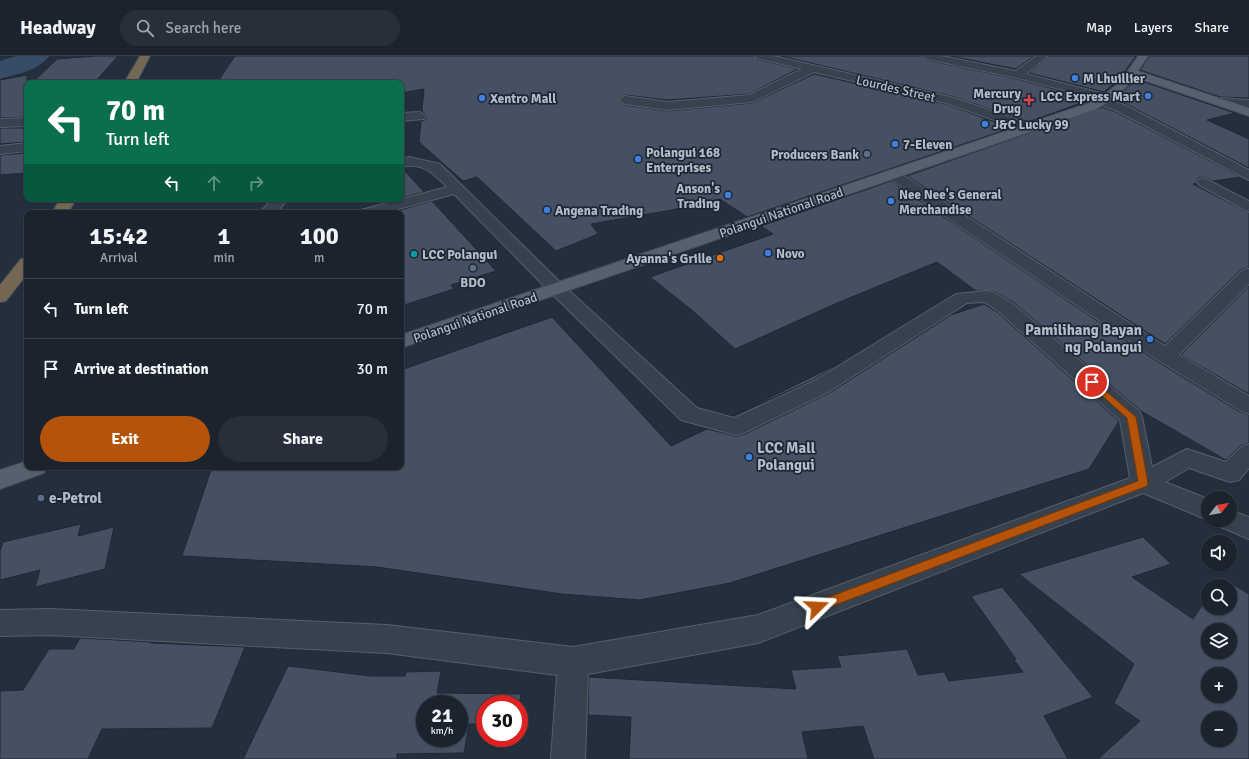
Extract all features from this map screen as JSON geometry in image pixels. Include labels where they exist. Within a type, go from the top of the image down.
[{"type":"highway","points":[[132,80],[144,56]]},
{"type":"highway","points":[[0,297],[24,267]]},
{"type":"main road","name":"Polangui National Road","points":[[404,341],[1084,109],[1105,100],[1120,89],[1142,57]]},
{"type":"main road","points":[[1131,72],[1249,112]]},
{"type":"main road","points":[[0,480],[28,470]]},
{"type":"street","name":"Lourdes Street","points":[[760,56],[950,100],[1029,128]]},
{"type":"street","points":[[927,56],[1018,75],[1105,100],[1249,176]]},
{"type":"street","points":[[1018,75],[1042,56]]},
{"type":"street","points":[[625,100],[668,106],[752,98],[813,68]]},
{"type":"street","points":[[1221,102],[1249,104]]},
{"type":"street","points":[[404,117],[420,116]]},
{"type":"street","points":[[0,123],[24,122]]},
{"type":"street","points":[[0,150],[24,147]]},
{"type":"street","points":[[404,162],[409,161],[435,167],[557,290],[688,414],[736,427],[822,386],[962,298],[987,296],[1005,307],[1131,417],[1143,483]]},
{"type":"street","points":[[892,174],[1166,356],[1249,406]]},
{"type":"street","points":[[1204,182],[1249,207]]},
{"type":"street","points":[[377,210],[457,189]]},
{"type":"street","points":[[271,210],[277,202]]},
{"type":"street","points":[[1166,356],[1249,274]]},
{"type":"street","points":[[0,623],[50,622],[387,639],[573,662],[758,629],[1143,483],[1187,458],[1230,473],[1249,453]]},
{"type":"street","points":[[1143,483],[1201,507]]},
{"type":"street","points":[[1237,523],[1249,528]]},
{"type":"street","points":[[568,759],[573,662]]},
{"type":"building","points":[[118,56],[97,80],[35,80],[57,59]]},
{"type":"building","points":[[235,56],[754,56],[756,59],[798,69],[749,94],[668,100],[625,95],[618,100],[625,105],[668,111],[752,103],[814,74],[946,104],[1011,128],[747,217],[720,199],[672,210],[591,224],[598,234],[556,251],[477,177],[463,181],[419,142],[421,121],[425,120],[427,116],[422,111],[424,89],[404,92],[404,80],[219,80]]},
{"type":"building","points":[[781,56],[921,56],[927,60],[1017,79],[1092,99],[1028,122],[954,97]]},
{"type":"building","points":[[950,56],[1034,56],[1016,69]]},
{"type":"building","points":[[1048,56],[1136,56],[1120,78],[1104,92],[1029,73]]},
{"type":"building","points":[[1149,56],[1249,56],[1249,98],[1220,97],[1140,70]]},
{"type":"building","points":[[27,75],[27,80],[24,80],[24,117],[0,118],[0,80]]},
{"type":"building","points":[[1135,79],[1235,113],[1207,120],[1249,139],[1249,168],[1126,104],[1115,100]]},
{"type":"building","points":[[1102,107],[1116,112],[1241,177],[1213,181],[1204,177],[1198,178],[1196,183],[1193,184],[1249,213],[1249,268],[1242,269],[1165,344],[907,176]]},
{"type":"building","points":[[0,128],[24,128],[24,142],[0,144]]},
{"type":"building","points":[[24,153],[24,173],[0,175],[0,155]]},
{"type":"building","points":[[404,170],[424,192],[404,197]]},
{"type":"building","points":[[891,181],[1158,362],[1240,412],[1249,415],[1249,443],[1240,446],[1226,460],[1141,411],[1013,302],[993,291],[976,291],[937,262],[837,303],[735,349],[693,311],[650,277],[773,234],[761,226]]},
{"type":"building","points":[[432,201],[496,271],[451,285],[454,289],[404,305],[404,210],[401,210]]},
{"type":"building","points":[[1249,286],[1249,394],[1181,355]]},
{"type":"building","name":"LCC Mall Polangui","points":[[984,304],[997,312],[1119,421],[1089,469],[730,583],[640,600],[562,594],[377,567],[182,556],[211,470],[404,470],[404,369],[552,317],[671,446],[707,429],[736,436],[745,434],[831,392],[951,315]]},
{"type":"building","points":[[844,361],[813,380],[732,416]]},
{"type":"building","points":[[81,524],[78,536],[114,527],[105,569],[35,587],[40,570],[0,580],[0,551],[3,542]]},
{"type":"building","points":[[1143,537],[1171,564],[1132,577],[1193,619],[1201,607],[1201,615],[1237,615],[1237,587],[1249,594],[1249,759],[1098,759],[1140,721],[1114,703],[1134,664],[1019,574]]},
{"type":"building","points":[[1002,587],[1093,697],[1044,716],[1068,759],[874,759],[863,726],[802,732],[808,759],[629,759],[631,717],[588,715],[589,677],[796,689],[791,670],[841,667],[837,656],[907,649],[918,675],[944,672],[949,681],[1023,672],[1014,660],[1016,659],[971,596]]},
{"type":"building","points":[[80,638],[245,647],[212,728],[102,729],[88,759],[0,759],[0,691],[23,690],[49,649],[74,649]]},
{"type":"building","points":[[288,666],[371,676],[405,676],[406,672],[441,671],[437,693],[521,694],[476,695],[476,724],[469,724],[468,730],[468,695],[416,695],[416,747],[465,747],[464,753],[397,754],[397,759],[243,759]]},
{"type":"waterway","points":[[0,70],[24,63],[35,56]]},
{"type":"place","name":"M Lhuillier","points":[[1075,78]]},
{"type":"place","name":"LCC Express Mart","points":[[1148,96]]},
{"type":"place","name":"Xentro Mall","points":[[482,98]]},
{"type":"place","name":"Mercury Drug","points":[[1029,100]]},
{"type":"place","name":"J&C Lucky 99","points":[[985,124]]},
{"type":"place","name":"7-Eleven","points":[[895,144]]},
{"type":"place","name":"Producers Bank","points":[[867,154]]},
{"type":"place","name":"Polangui 168 Enterprises","points":[[638,159]]},
{"type":"place","name":"Anson's Trading","points":[[728,195]]},
{"type":"place","name":"Nee Nee's General Merchandise","points":[[891,201]]},
{"type":"place","name":"Angena Trading","points":[[547,210]]},
{"type":"place","name":"Novo","points":[[768,253]]},
{"type":"place","name":"LCC Polangui","points":[[414,254]]},
{"type":"place","name":"Ayanna's Grille","points":[[720,258]]},
{"type":"place","name":"BDO","points":[[473,268]]},
{"type":"place","name":"Pamilihang Bayan ng Polangui","points":[[1150,339]]},
{"type":"place","name":"LCC Mall Polangui","points":[[749,457]]},
{"type":"place","name":"e-Petrol","points":[[41,498]]},
{"type":"route","points":[[817,607],[1143,483],[1131,417],[1092,382]]}]
